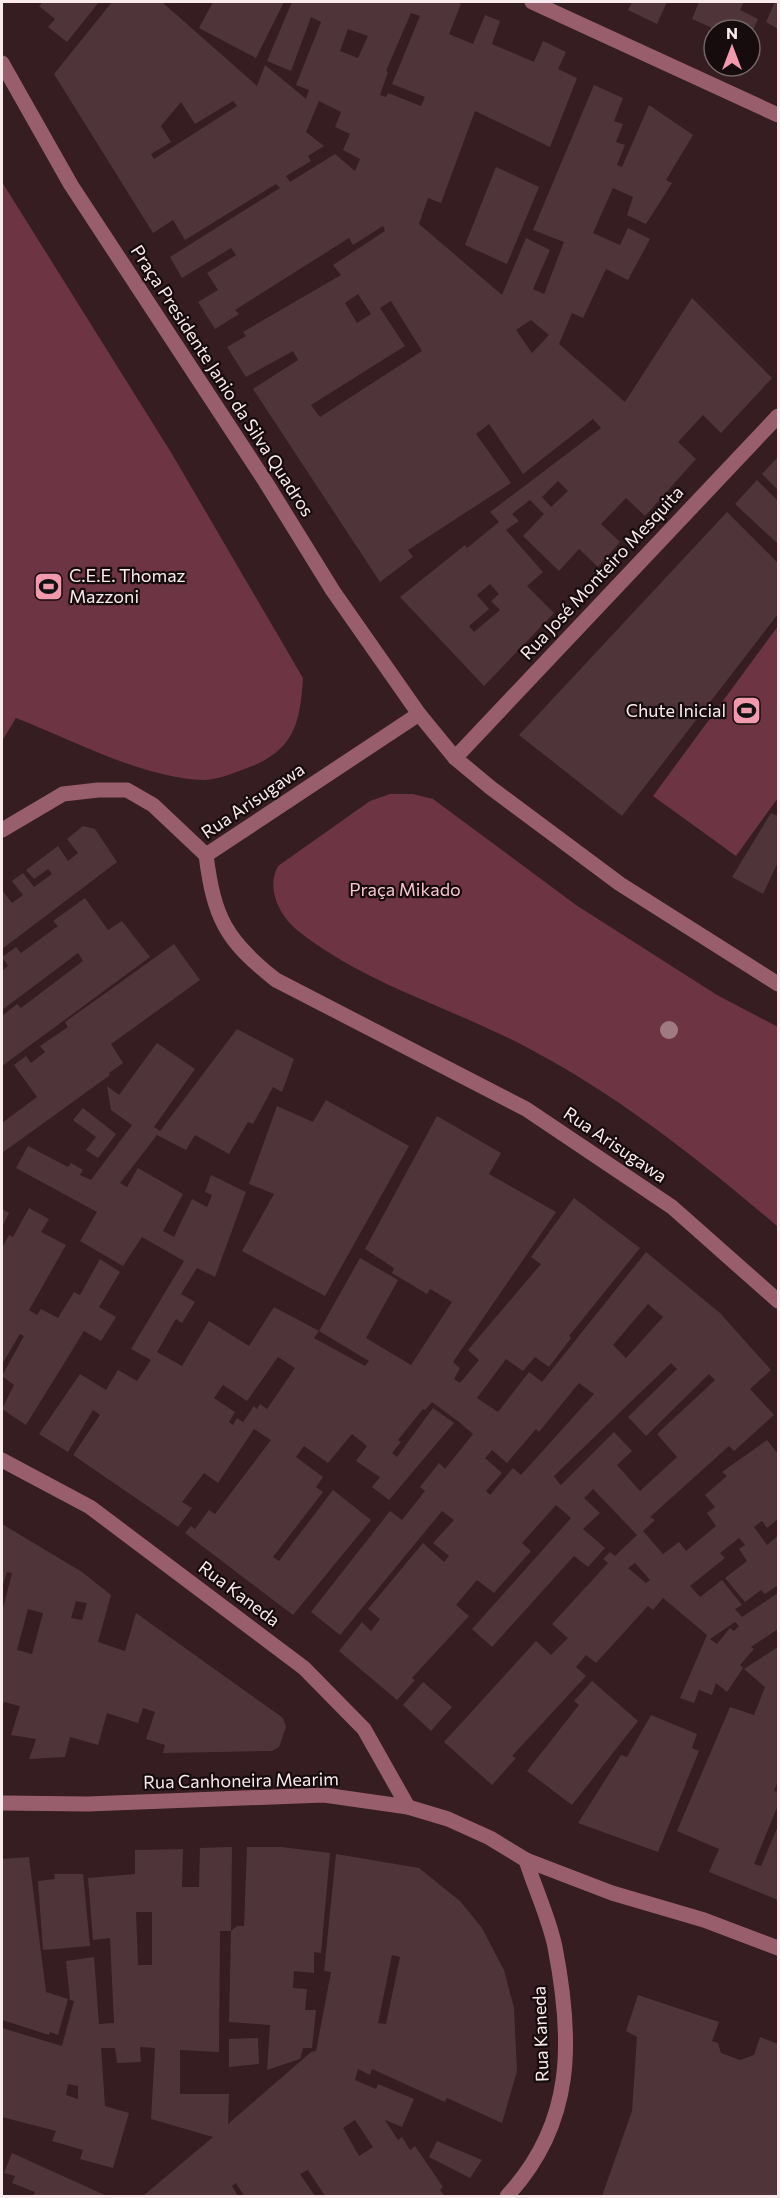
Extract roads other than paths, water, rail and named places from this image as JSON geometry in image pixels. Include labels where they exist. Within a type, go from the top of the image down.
[{"type":"street","points":[[532,2],[778,115]]},
{"type":"street","name":"Praça Presidente Janio da Silva Quadros","points":[[2,63],[71,185],[252,461],[333,591],[419,714]]},
{"type":"street","name":"Rua José Monteiro Mesquita","points":[[455,758],[778,416]]},
{"type":"street","points":[[419,714],[455,758],[620,884],[778,984]]},
{"type":"street","name":"Rua Arisugawa","points":[[419,714],[206,855],[211,894],[225,929],[246,957],[276,981],[526,1109],[672,1207],[778,1301]]},
{"type":"street","points":[[2,830],[63,794],[126,790],[153,805],[206,855]]},
{"type":"street","name":"Rua Kaneda","points":[[2,1460],[90,1507],[304,1668],[364,1729],[408,1807]]},
{"type":"street","name":"Rua Canhoneira Mearim","points":[[2,1803],[88,1804],[324,1795],[408,1807],[448,1819],[526,1860],[612,1893],[704,1920],[778,1948]]},
{"type":"street","name":"Rua Kaneda","points":[[507,2196],[520,2182],[552,2128],[566,2078],[564,2012],[554,1945],[526,1860]]},
{"type":"place","name":"C.E.E. Thomaz Mazzoni","points":[[48,586]]},
{"type":"place","name":"Chute Inicial","points":[[747,711]]},
{"type":"park label","name":"Praça Mikado","points":[[405,890]]}]
